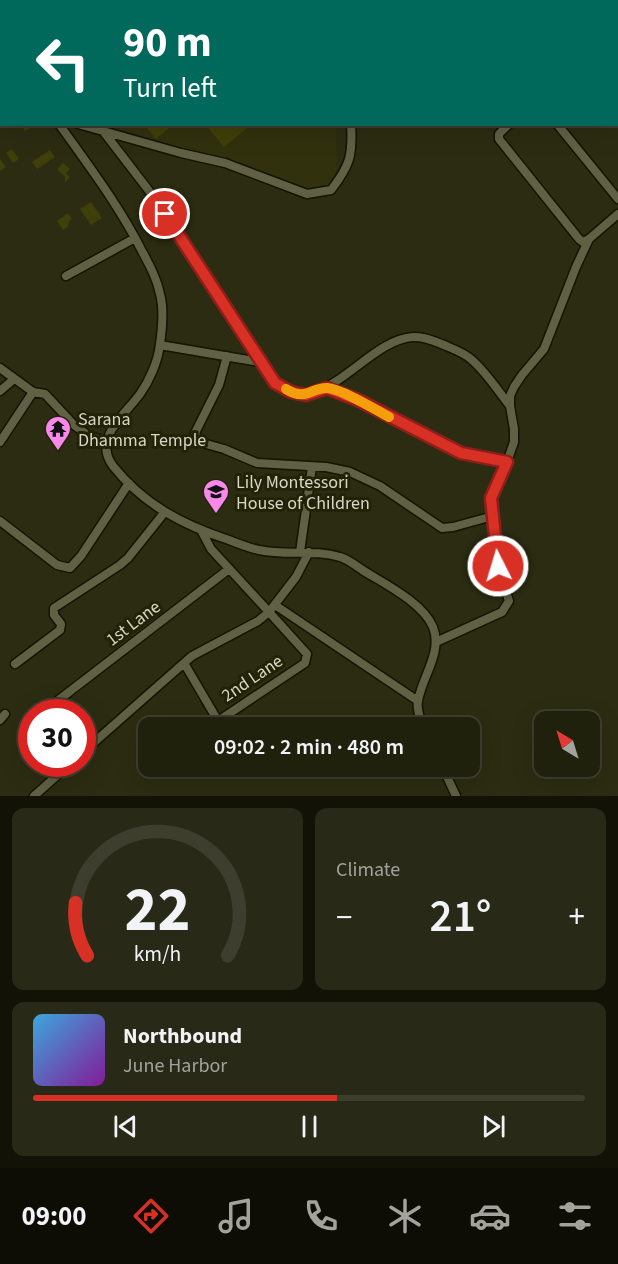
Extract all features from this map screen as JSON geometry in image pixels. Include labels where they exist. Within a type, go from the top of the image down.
[{"type":"street","points":[[60,126],[100,181],[135,238],[155,276],[161,297],[160,345],[151,376],[141,394],[118,420],[106,441],[105,449],[111,464],[164,513],[202,532],[260,550],[341,557],[411,602],[429,620],[434,629],[436,642],[430,668],[418,701],[420,717]]},
{"type":"street","points":[[86,126],[225,163],[307,194],[331,190],[346,171],[352,146],[351,126]]},
{"type":"street","points":[[507,126],[499,134],[500,139],[579,239],[584,242],[589,239],[618,214]]},
{"type":"street","points":[[559,126],[618,199]]},
{"type":"street","points":[[103,130],[153,196],[275,383],[291,392],[306,395],[327,388],[391,342],[414,336],[433,340],[471,358],[510,406]]},
{"type":"street","points":[[66,276],[135,238]]},
{"type":"street","points":[[436,642],[502,612],[509,601],[498,566],[491,498],[514,442],[510,406],[513,387],[544,349],[589,239]]},
{"type":"street","points":[[160,345],[260,362]]},
{"type":"street","points":[[227,356],[219,385],[195,433],[199,442],[224,449],[257,464],[326,467],[350,472],[380,486],[442,528],[493,516]]},
{"type":"street","points":[[0,368],[33,392],[45,394],[74,425],[89,436],[106,441]]},
{"type":"street","points":[[0,391],[14,379]]},
{"type":"street","points":[[327,388],[358,400],[461,453],[507,462]]},
{"type":"street","points":[[0,442],[33,392]]},
{"type":"street","points":[[96,741],[184,663],[203,650],[258,621],[272,608],[296,577],[304,552],[312,467]]},
{"type":"street","points":[[0,521],[57,565],[70,568],[81,556],[129,483]]},
{"type":"street","points":[[15,664],[60,630],[61,624],[54,615],[54,608],[120,565],[164,513]]},
{"type":"street","points":[[202,532],[212,549],[229,569],[272,608],[418,701]]},
{"type":"street","name":"1st Lane","points":[[60,699],[229,569]]},
{"type":"street","name":"2nd Lane","points":[[184,663],[218,720],[305,663],[307,654],[272,608]]},
{"type":"street","points":[[34,796],[55,777]]},
{"type":"street","points":[[447,777],[456,796]]},
{"type":"shaded area","points":[[110,126],[336,126],[337,169],[330,184],[319,194]]},
{"type":"building","points":[[22,126],[34,126],[25,131]]},
{"type":"building","points":[[146,126],[172,126],[156,139]]},
{"type":"building","points":[[207,126],[250,126],[224,147]]},
{"type":"building","points":[[12,149],[19,159],[13,163],[6,153]]},
{"type":"building","points":[[50,150],[55,157],[37,169],[32,162]]},
{"type":"building","points":[[0,159],[6,167],[0,171]]},
{"type":"building","points":[[63,163],[70,169],[66,173],[70,177],[65,183],[65,177],[57,169]]},
{"type":"building","points":[[91,202],[102,218],[91,225],[80,209]]},
{"type":"building","points":[[68,213],[72,219],[68,227],[63,230],[57,221]]},
{"type":"slow traffic","points":[[286,389],[306,395],[327,388],[358,400],[389,417]]},
{"type":"place","name":"Sarana Dhamma Temple","points":[[58,452]]},
{"type":"place","name":"Lily Montessori House of Children","points":[[216,515]]},
{"type":"route","points":[[165,214],[275,383],[291,392],[306,395],[327,388],[358,400],[461,453],[507,462],[491,498],[498,566]]}]
